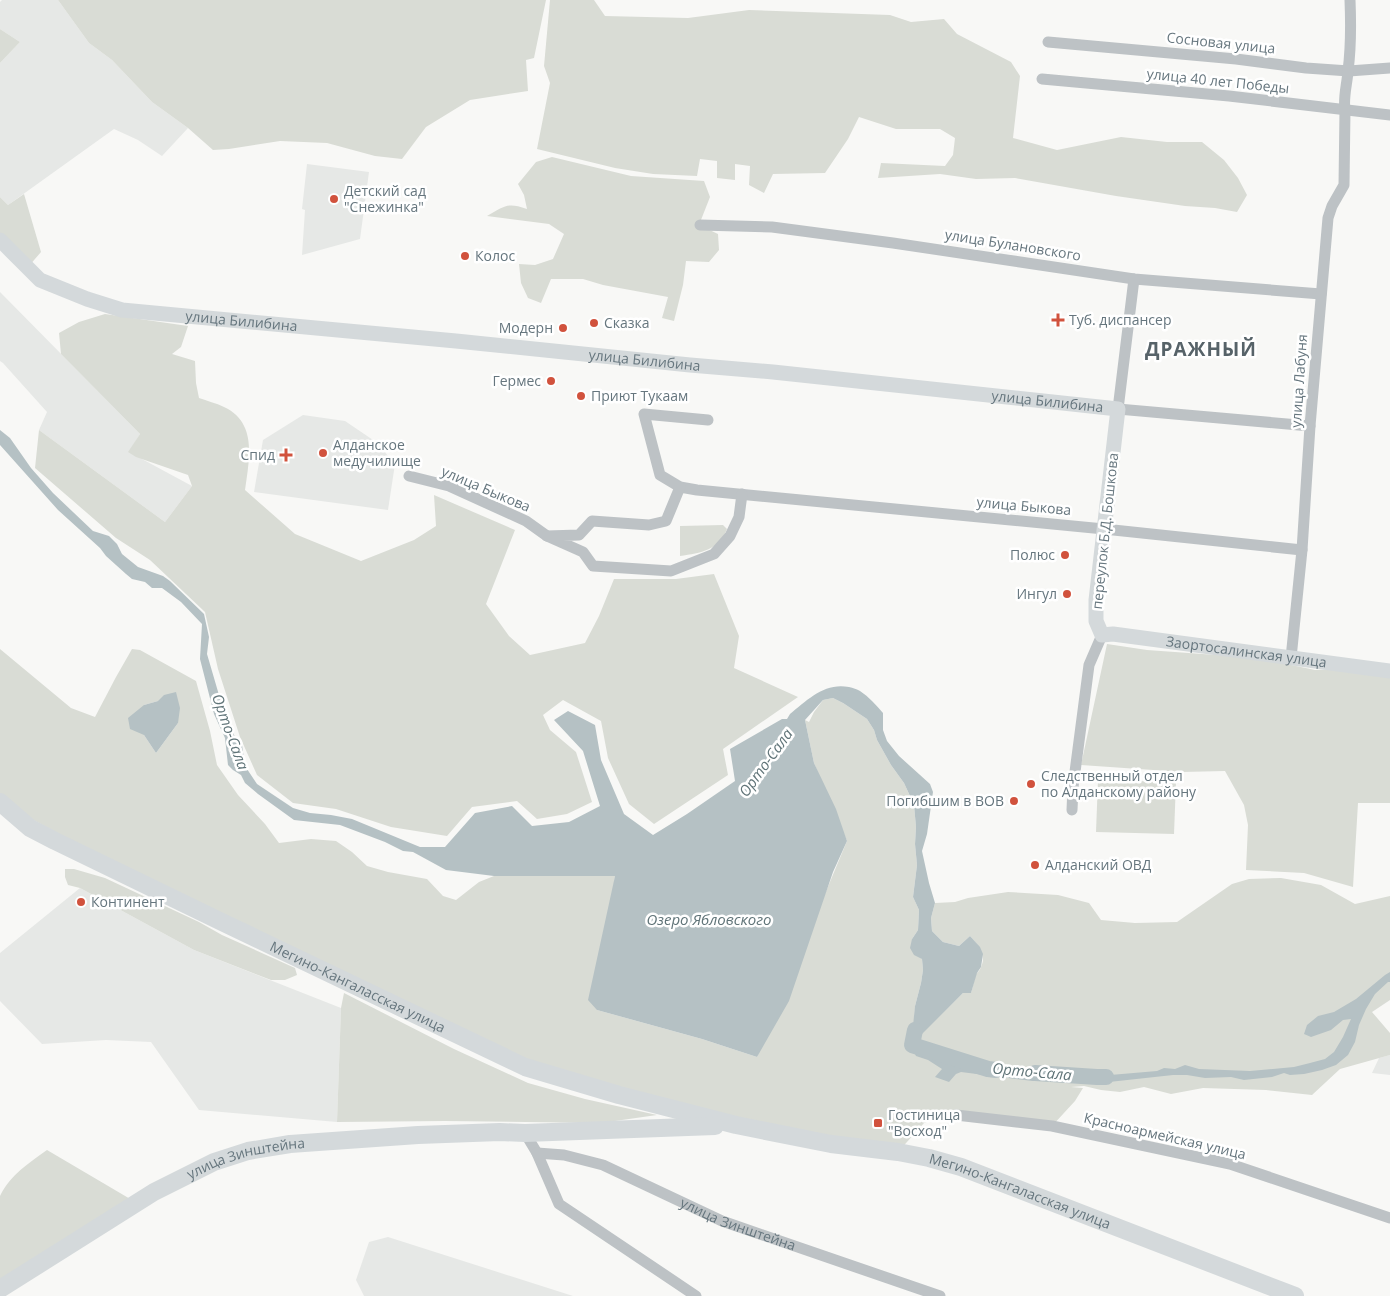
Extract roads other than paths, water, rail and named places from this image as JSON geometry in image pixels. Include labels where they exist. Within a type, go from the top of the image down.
[{"type":"main road","name":"Мегино-Кангаласская улица","points":[[0,802],[30,828],[55,841],[525,1067],[619,1095],[736,1125],[831,1144],[898,1152],[961,1166],[1294,1296]]},
{"type":"main road","name":"Мегино-Кангаласская улица","points":[[525,1133],[736,1125]]},
{"type":"main road","name":"улица Зинштейна","points":[[0,1289],[154,1192],[214,1162],[248,1151],[290,1144],[418,1135],[525,1133]]},
{"type":"street","name":"улица Лабуня","points":[[1291,658],[1302,550],[1310,426],[1328,218],[1332,206],[1344,185],[1344,100],[1349,71],[1350,0]]},
{"type":"street","name":"Сосновая улица","points":[[1048,42],[1306,68],[1349,71],[1390,68]]},
{"type":"street","name":"улица 40 лет Победы","points":[[1042,79],[1220,95],[1390,115]]},
{"type":"street","name":"улица Булановского","points":[[700,225],[772,227],[893,242],[1134,279],[1321,294]]},
{"type":"street","name":"улица Билибина","points":[[0,240],[40,280],[87,299],[122,310],[782,373],[1118,409],[1310,426]]},
{"type":"street","name":"переулок Б.Д. Бошкова","points":[[1102,635],[1096,620],[1096,600],[1134,279]]},
{"type":"street","name":"улица Быкова","points":[[708,420],[644,414],[660,475],[680,487],[697,490],[1302,550]]},
{"type":"street","name":"улица Быкова","points":[[409,476],[449,486],[526,520],[547,536],[583,552],[593,566],[671,572],[714,554],[725,542],[730,536],[738,517],[742,494]]},
{"type":"street","points":[[547,536],[580,535],[592,521],[649,525],[666,521],[680,487]]},
{"type":"street","name":"Заортосалинская улица","points":[[1102,635],[1113,634],[1390,670]]},
{"type":"street","points":[[1072,810],[1073,787],[1089,665],[1102,635]]},
{"type":"street","name":"Красноармейская улица","points":[[956,1115],[1052,1126],[1230,1164],[1390,1218]]},
{"type":"street","points":[[525,1133],[537,1153],[559,1204],[696,1296]]},
{"type":"street","name":"улица Зинштейна","points":[[537,1153],[564,1155],[603,1165],[722,1221],[940,1296]]},
{"type":"water","name":"Озеро Ябловского","points":[[0,430],[10,438],[31,468],[53,493],[93,531],[109,536],[117,544],[122,554],[138,567],[163,576],[170,581],[204,614],[209,637],[207,654],[226,719],[237,741],[242,745],[245,766],[257,784],[293,808],[310,813],[352,819],[420,847],[445,847],[475,813],[512,806],[532,826],[569,822],[600,806],[583,751],[554,720],[568,711],[595,725],[601,760],[624,814],[653,835],[735,781],[730,749],[782,719],[787,719],[790,714],[817,693],[832,687],[849,687],[863,693],[883,713],[883,730],[887,741],[899,756],[930,784],[933,792],[927,834],[922,851],[935,903],[931,918],[932,931],[943,942],[959,946],[970,936],[980,947],[983,954],[981,967],[977,973],[971,993],[963,993],[917,1039],[921,1053],[938,1061],[965,1066],[980,1064],[1047,1072],[1075,1078],[1157,1071],[1164,1068],[1175,1069],[1185,1065],[1199,1069],[1250,1071],[1294,1067],[1325,1059],[1334,1052],[1351,1019],[1343,1020],[1331,1030],[1311,1037],[1304,1034],[1307,1025],[1318,1016],[1334,1012],[1356,999],[1390,972],[1390,982],[1375,994],[1366,1009],[1359,1025],[1355,1042],[1348,1055],[1336,1065],[1304,1074],[1290,1075],[1284,1073],[1272,1077],[1244,1080],[1231,1077],[1205,1078],[1173,1075],[1109,1082],[1033,1081],[961,1072],[956,1074],[949,1082],[935,1077],[942,1069],[928,1060],[916,1056],[912,1048],[915,1006],[923,970],[922,959],[914,955],[910,948],[912,939],[918,930],[919,910],[913,897],[917,865],[914,805],[904,783],[891,765],[867,719],[833,698],[823,700],[805,720],[814,763],[836,809],[847,841],[833,872],[789,1001],[757,1057],[702,1039],[597,1010],[588,1000],[615,876],[494,876],[446,870],[413,852],[403,851],[340,825],[294,820],[258,794],[245,783],[241,775],[228,765],[225,738],[214,714],[200,659],[202,624],[181,602],[162,588],[152,588],[145,582],[132,579],[58,510],[0,445]]},
{"type":"water","points":[[176,692],[180,708],[178,723],[156,753],[144,735],[130,729],[128,718],[144,705],[158,701],[164,695]]},
{"type":"waterway","name":"Орто-Сала","points":[[915,1030],[912,1045],[996,1070]]},
{"type":"waterway","name":"Орто-Сала","points":[[1035,1073],[1106,1077]]},
{"type":"place","name":"Детский сад \"Снежинка\"","points":[[334,199]]},
{"type":"place","name":"Колос","points":[[465,256]]},
{"type":"place","name":"Туб. диспансер","points":[[1058,320]]},
{"type":"place","name":"Сказка","points":[[594,323]]},
{"type":"place","name":"Модерн","points":[[563,328]]},
{"type":"place","name":"Гермес","points":[[551,381]]},
{"type":"place","name":"Приют Тукаам","points":[[581,396]]},
{"type":"place","name":"Алданское медучилище","points":[[323,453]]},
{"type":"place","name":"Спид","points":[[286,455]]},
{"type":"place","name":"Полюс","points":[[1065,555]]},
{"type":"place","name":"Ингул","points":[[1067,594]]},
{"type":"place","name":"Следственный отдел по Алданскому району","points":[[1031,784]]},
{"type":"place","name":"Погибшим в ВОВ","points":[[1014,801]]},
{"type":"place","name":"Алданский ОВД","points":[[1035,865]]},
{"type":"place","name":"Континент","points":[[81,902]]},
{"type":"place","name":"Гостиница \"Восход\"","points":[[878,1123]]},
{"type":"district","name":"ДРАЖНЫЙ","points":[[1201,349]]}]
